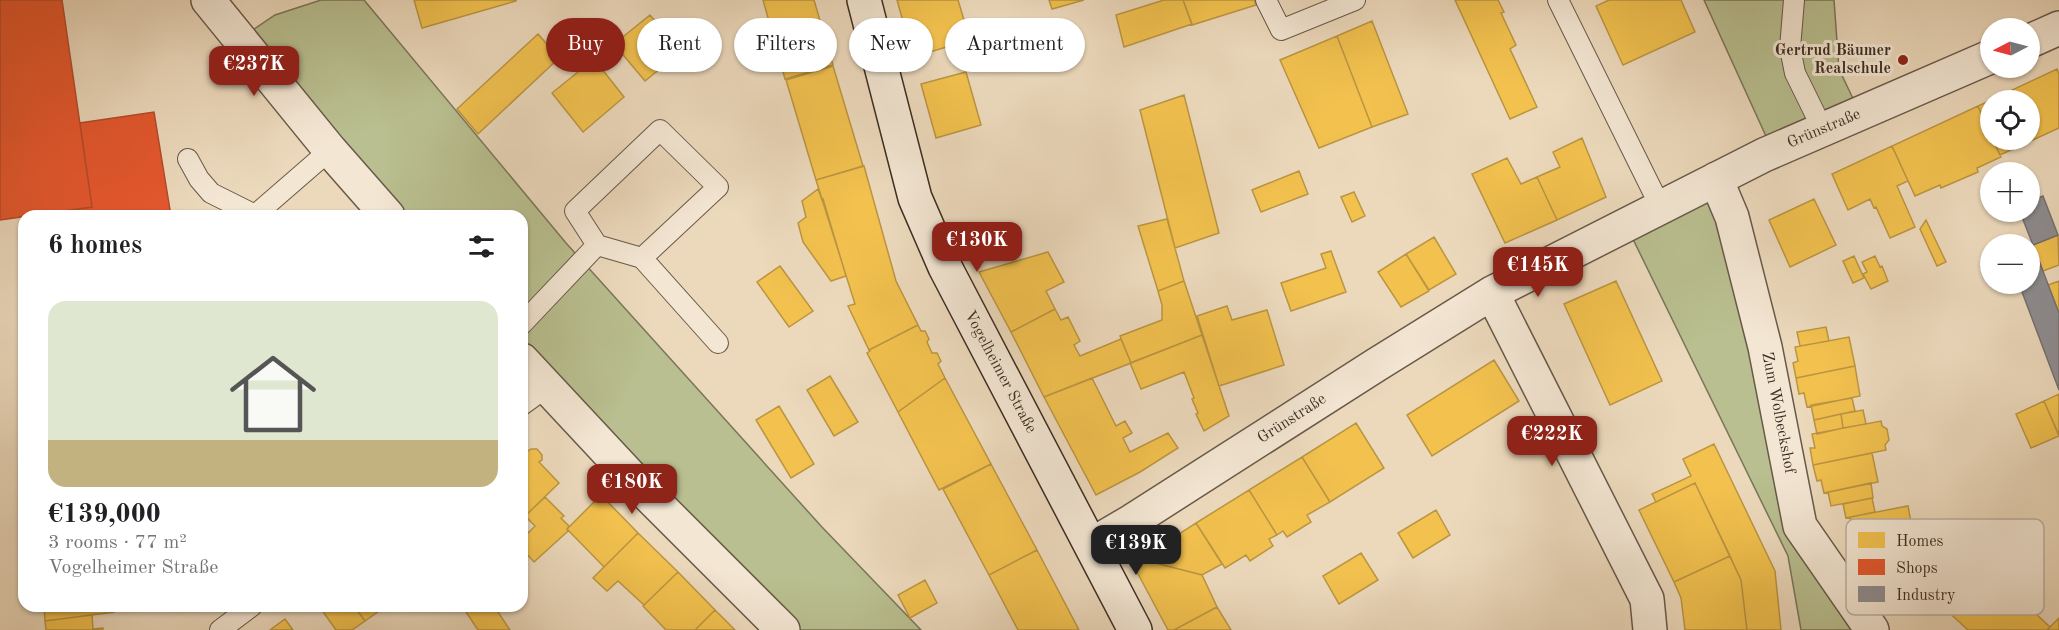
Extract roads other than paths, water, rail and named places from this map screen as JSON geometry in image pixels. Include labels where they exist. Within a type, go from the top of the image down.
[{"type":"street","points":[[208,0],[330,150],[383,210]]},
{"type":"street","name":"Vogelheimer Straße","points":[[864,0],[915,198],[945,267],[1135,630]]},
{"type":"street","points":[[2040,37],[2059,28]]},
{"type":"street","name":"Grünstraße","points":[[1091,545],[1492,293],[1764,155],[1980,61]]},
{"type":"street","name":"Zum Wolbeckshof","points":[[1716,179],[1732,217],[1765,347],[1800,526],[1846,592]]},
{"type":"street","points":[[1492,293],[1647,599],[1650,630]]},
{"type":"street","points":[[528,377],[535,396],[647,494],[783,630]]},
{"type":"street","name":"Zum Wolbeckshof","points":[[1862,615],[1872,630]]},
{"type":"lane","points":[[1266,0],[1281,30],[1355,0]]},
{"type":"lane","points":[[1557,0],[1661,208]]},
{"type":"lane","points":[[1794,0],[1790,48],[1795,73],[1822,130]]},
{"type":"lane","points":[[642,258],[718,187],[660,130],[575,211],[597,245],[642,258],[718,343]]},
{"type":"lane","points":[[260,210],[330,150]]},
{"type":"lane","points":[[188,159],[199,179],[211,193],[244,210]]},
{"type":"lane","points":[[528,318],[597,245]]},
{"type":"lane","points":[[220,630],[244,612]]},
{"type":"place","name":"Gertrud Bäumer Realschule","points":[[1903,60]]}]
